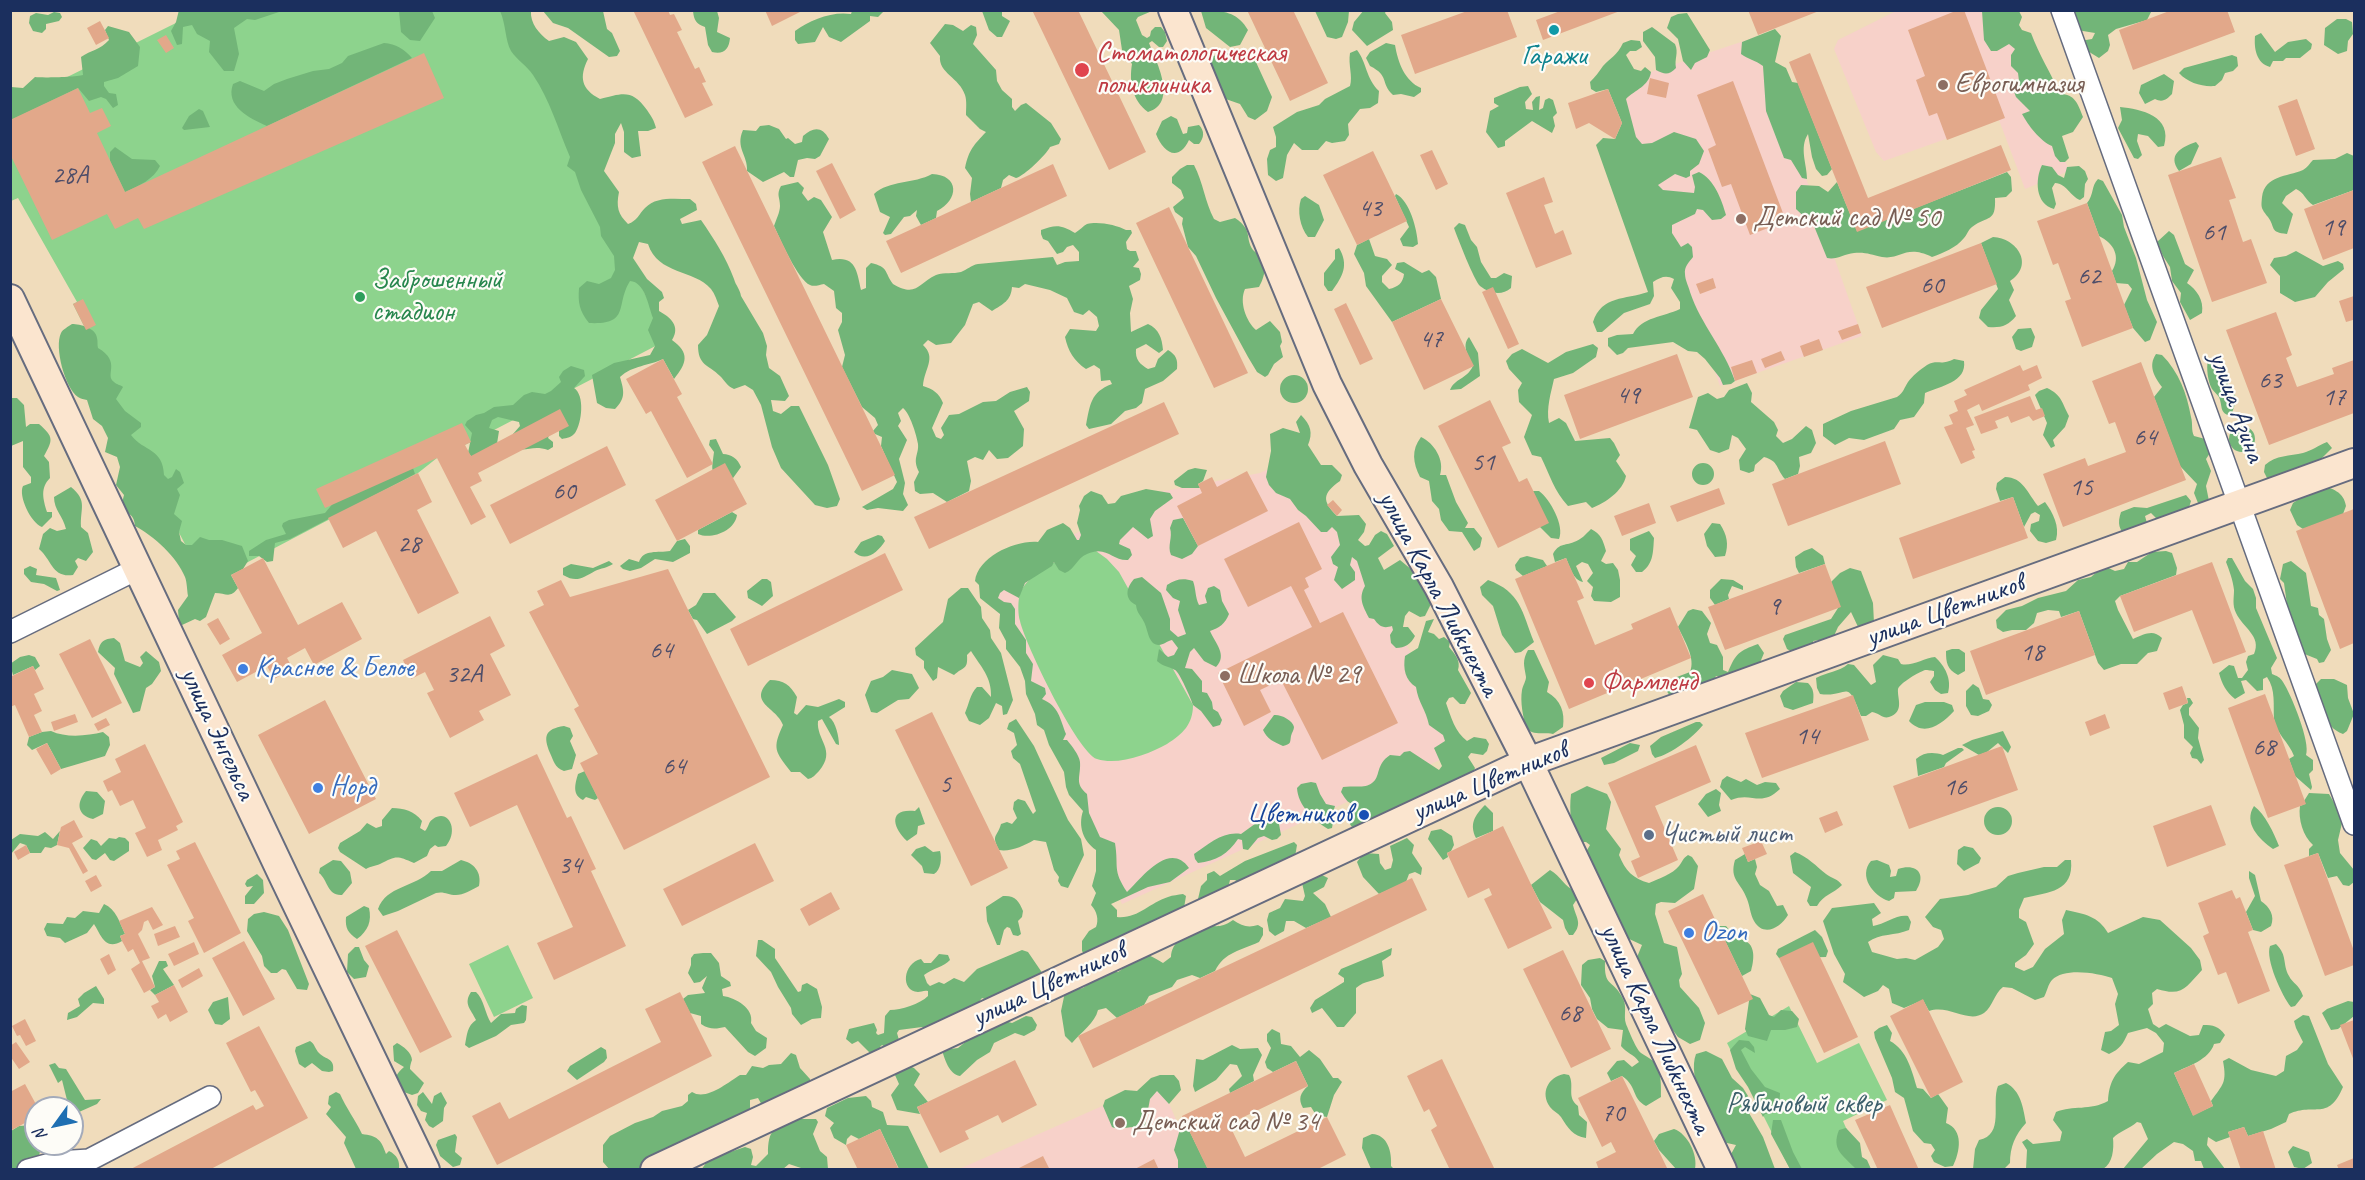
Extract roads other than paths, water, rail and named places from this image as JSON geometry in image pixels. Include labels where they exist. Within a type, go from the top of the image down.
[{"type":"street","name":"улица Карла Либкнехта","points":[[1173,10],[1327,384],[1368,465],[1439,587],[1528,762],[1722,1170]]},
{"type":"street","name":"улица Азина","points":[[2062,10],[2355,824]]},
{"type":"street","name":"улица Энгельса","points":[[10,299],[425,1170]]},
{"type":"street","name":"улица Цветников","points":[[655,1170],[1528,762],[2355,463]]},
{"type":"street","points":[[10,632],[139,568]]},
{"type":"street","points":[[28,1170],[57,1162],[88,1160],[210,1097]]},
{"type":"place","name":"Гаражи","points":[[1554,30]]},
{"type":"place","name":"Стоматологическая поликлиника","points":[[1082,70]]},
{"type":"place","name":"Еврогимназия","points":[[1943,85]]},
{"type":"place","name":"Детский сад № 50","points":[[1741,219]]},
{"type":"place","name":"Заброшенный стадион","points":[[360,297]]},
{"type":"place","name":"Красное & Белое","points":[[243,669]]},
{"type":"place","name":"Школа № 29","points":[[1225,676]]},
{"type":"place","name":"Фармленд","points":[[1589,683]]},
{"type":"place","name":"Норд","points":[[318,788]]},
{"type":"place","name":"Цветников","points":[[1364,815]]},
{"type":"place","name":"Чистый лист","points":[[1649,835]]},
{"type":"place","name":"Ozon","points":[[1689,933]]},
{"type":"place","name":"Детский сад № 34","points":[[1120,1123]]},
{"type":"park label","name":"Рябиновый сквер","points":[[1804,1105]]}]
